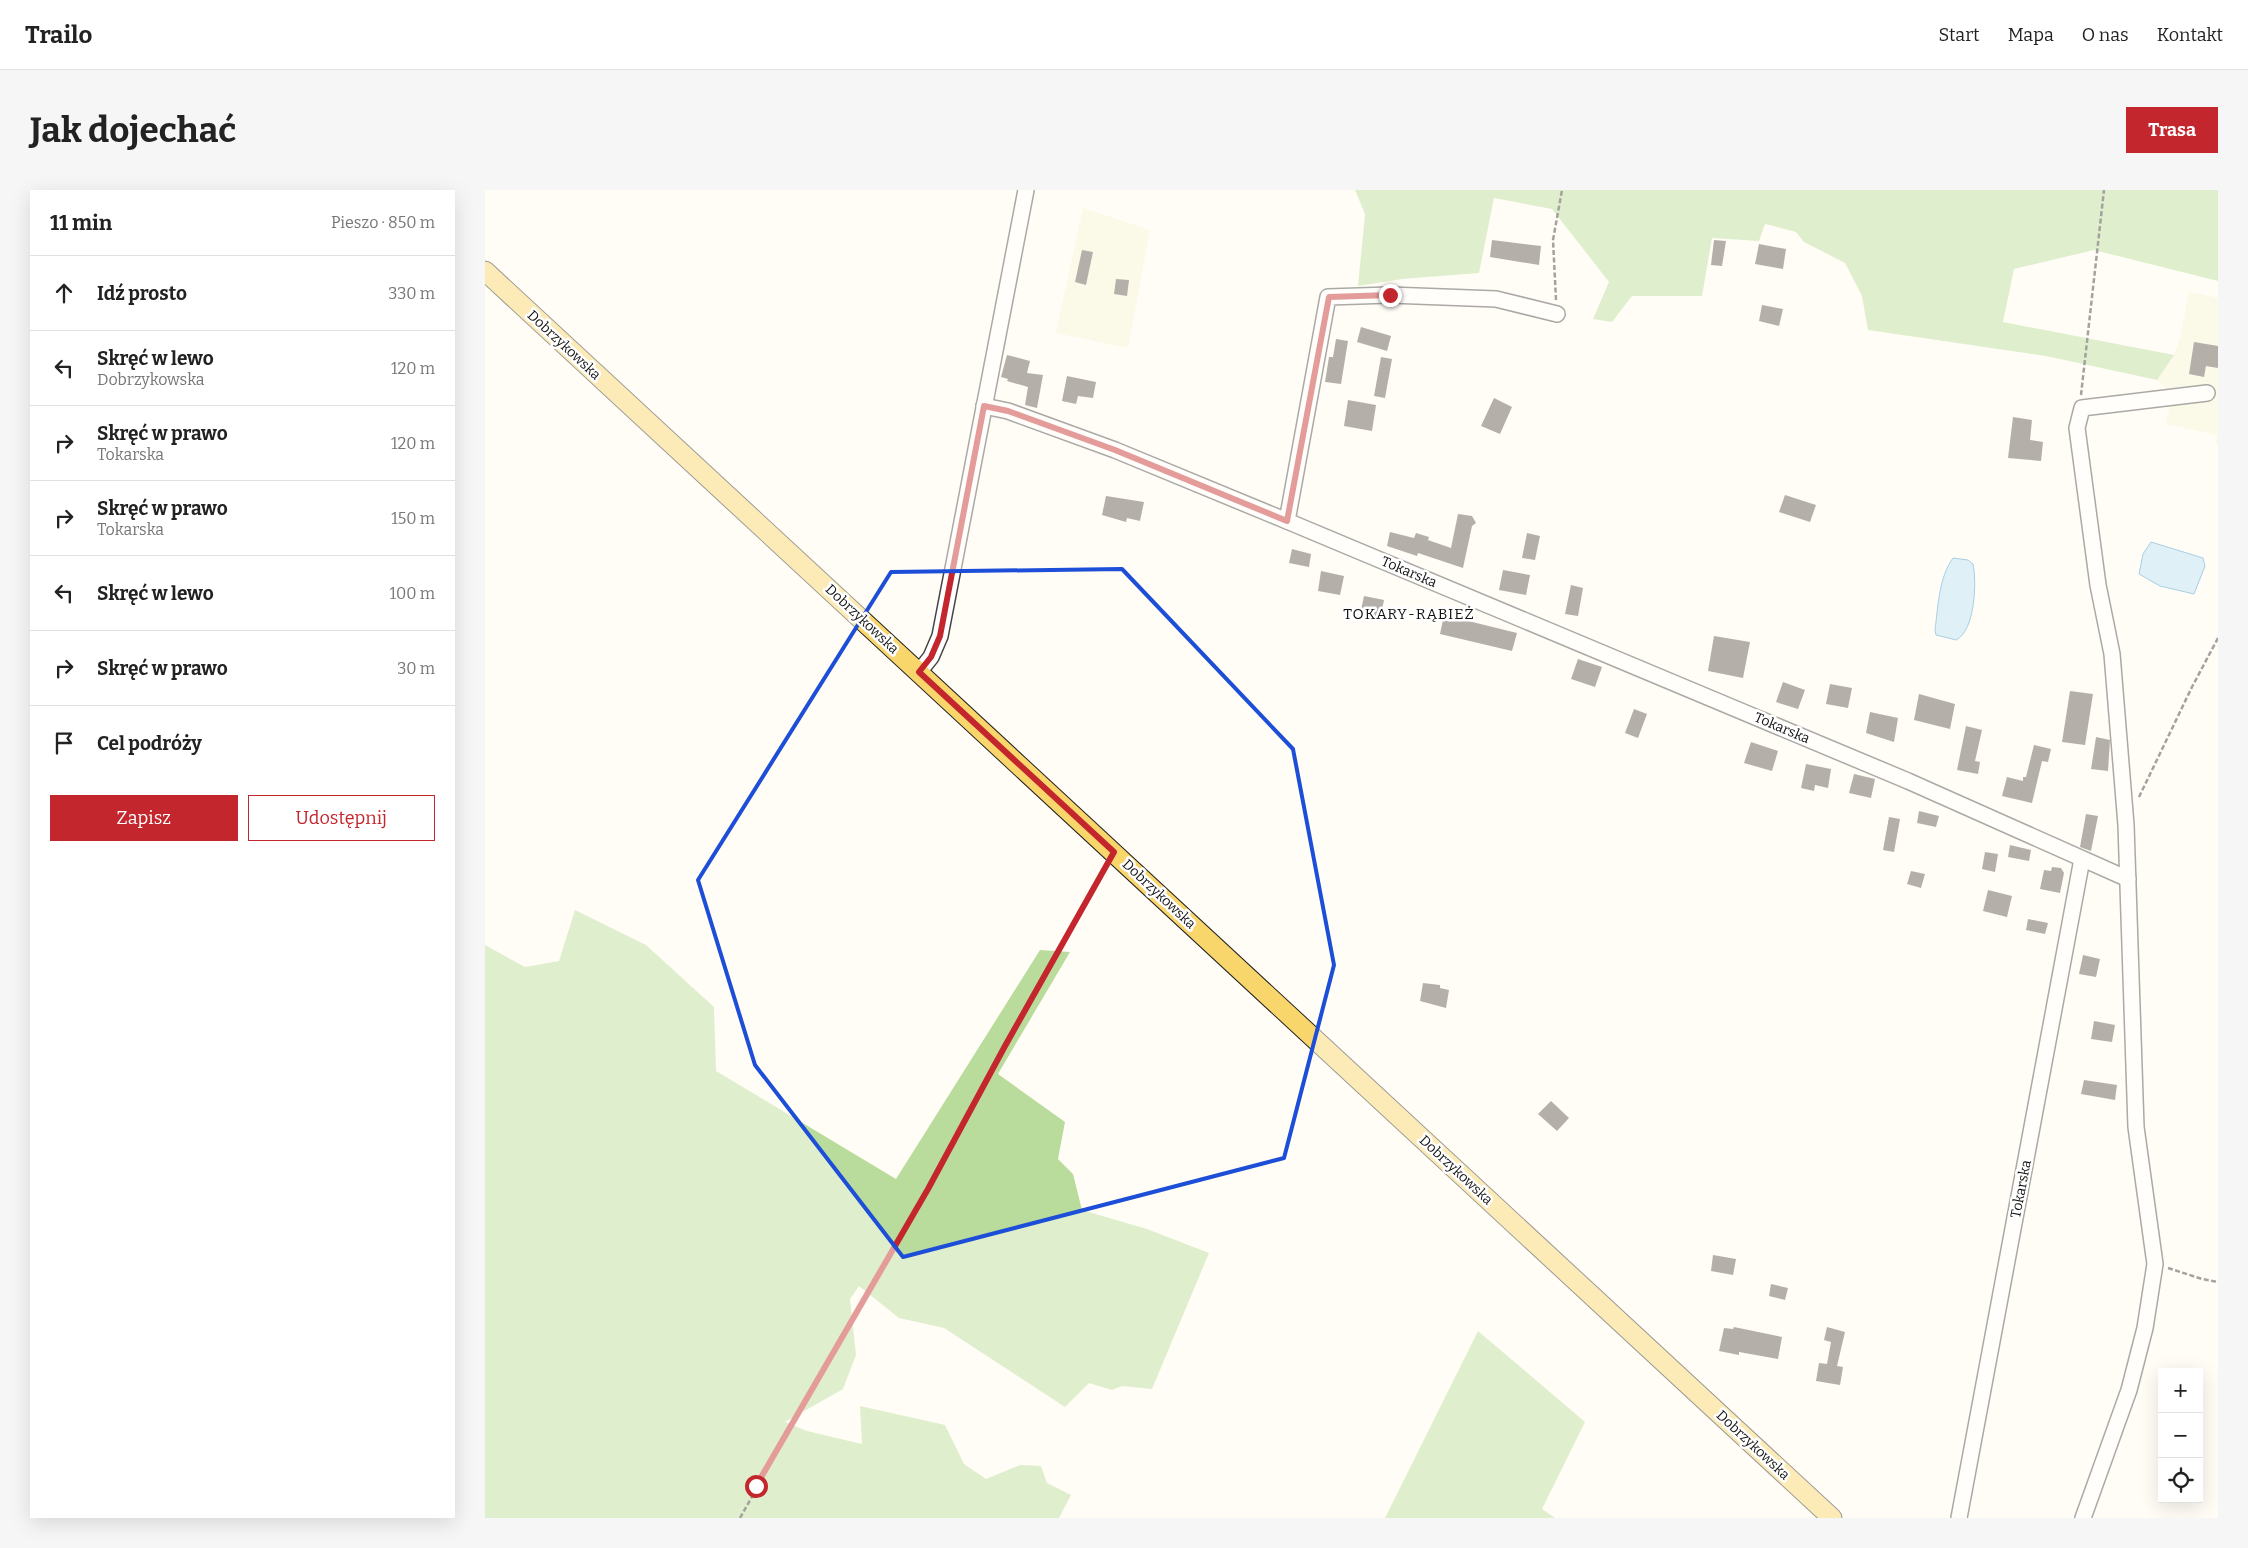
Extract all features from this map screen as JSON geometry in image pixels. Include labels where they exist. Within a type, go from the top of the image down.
[{"type":"main road","name":"Dobrzykowska","points":[[485,271],[1832,1518]]},
{"type":"street","points":[[919,672],[931,657],[940,636],[1026,190]]},
{"type":"street","points":[[1287,521],[1329,297],[1390,295],[1496,299],[1557,314]]},
{"type":"street","points":[[2083,1518],[2129,1390],[2145,1328],[2155,1264],[2136,1127],[2126,825],[2112,654],[2098,585],[2077,428],[2082,408],[2207,393]]},
{"type":"street","name":"Tokarska","points":[[984,406],[1008,411],[1115,450],[1287,521],[1908,781],[2128,880]]},
{"type":"street","name":"Tokarska","points":[[1959,1518],[2082,859]]},
{"type":"path","points":[[1557,314],[1553,240],[1562,190]]},
{"type":"path","points":[[2081,398],[2104,190]]},
{"type":"path","points":[[2126,825],[2192,687],[2218,638]]},
{"type":"path","points":[[739,1518],[928,1189],[1005,1046],[1114,852]]},
{"type":"path","points":[[2155,1264],[2202,1279],[2218,1282]]},
{"type":"highlighted area","points":[[1122,569],[1293,749],[1334,965],[1284,1158],[903,1257],[755,1065],[698,880],[891,572]]},
{"type":"shaded area","points":[[1083,208],[1150,230],[1128,348],[1056,333]]},
{"type":"shaded area","points":[[2189,292],[2218,298],[2218,445],[2216,444],[2217,435],[2166,424],[2172,394],[2157,380],[2174,355],[2180,339]]},
{"type":"green space","points":[[1355,190],[2218,190],[2218,281],[2094,250],[2014,269],[2003,322],[2174,355],[2157,380],[2046,356],[1868,330],[1862,296],[1845,263],[1804,242],[1796,232],[1765,224],[1759,241],[1712,238],[1702,296],[1632,296],[1612,322],[1593,319],[1609,282],[1552,209],[1494,198],[1479,273],[1402,279],[1358,286],[1365,214]]},
{"type":"green space","points":[[575,910],[646,945],[714,1007],[716,1071],[896,1179],[1040,950],[1070,952],[998,1074],[1065,1122],[1058,1159],[1073,1174],[1082,1210],[1147,1229],[1209,1253],[1152,1389],[1122,1386],[1112,1390],[1089,1383],[1065,1407],[944,1328],[899,1318],[859,1286],[850,1299],[856,1355],[843,1389],[785,1422],[807,1431],[862,1444],[860,1406],[945,1425],[964,1464],[986,1479],[1020,1465],[1041,1466],[1047,1483],[1071,1495],[1059,1518],[485,1518],[485,945],[525,967],[559,961]]},
{"type":"green space","points":[[1478,1331],[1585,1422],[1542,1509],[1555,1518],[1385,1518]]},
{"type":"water","points":[[2151,542],[2203,558],[2205,566],[2194,594],[2160,586],[2139,574],[2143,554]]},
{"type":"water","points":[[1953,558],[1968,560],[1973,564],[1975,582],[1971,617],[1962,635],[1956,640],[1936,635],[1935,630],[1942,583]]},
{"type":"building","points":[[1492,240],[1541,246],[1539,265],[1490,257]]},
{"type":"building","points":[[1714,240],[1726,241],[1722,266],[1711,265]]},
{"type":"building","points":[[1759,244],[1786,249],[1783,269],[1755,264]]},
{"type":"building","points":[[1082,250],[1093,252],[1086,285],[1075,282]]},
{"type":"building","points":[[1116,279],[1129,280],[1127,296],[1114,294]]},
{"type":"building","points":[[1762,305],[1783,309],[1779,326],[1759,321]]},
{"type":"building","points":[[1361,327],[1391,336],[1387,351],[1357,342]]},
{"type":"building","points":[[1336,339],[1348,341],[1341,384],[1325,382],[1329,357],[1333,357]]},
{"type":"building","points":[[2194,342],[2218,346],[2218,368],[2206,366],[2204,377],[2189,374]]},
{"type":"building","points":[[1007,355],[1030,361],[1027,373],[1043,375],[1037,408],[1025,405],[1028,387],[1007,381],[1008,379],[1001,377]]},
{"type":"building","points":[[1381,357],[1392,359],[1385,398],[1374,396]]},
{"type":"building","points":[[1067,376],[1096,382],[1093,398],[1078,396],[1076,404],[1062,401]]},
{"type":"building","points":[[1494,398],[1512,407],[1500,434],[1481,426]]},
{"type":"building","points":[[1348,400],[1376,405],[1372,431],[1344,426]]},
{"type":"building","points":[[2013,417],[2032,420],[2030,440],[2043,442],[2041,461],[2008,458]]},
{"type":"building","points":[[1785,495],[1816,505],[1810,522],[1779,512]]},
{"type":"building","points":[[1106,496],[1144,502],[1140,521],[1127,518],[1126,522],[1102,515]]},
{"type":"building","points":[[1458,514],[1472,516],[1476,523],[1472,526],[1463,568],[1418,553],[1417,556],[1387,546],[1390,532],[1414,538],[1416,533],[1429,537],[1428,540],[1451,548]]},
{"type":"building","points":[[1527,533],[1540,536],[1535,560],[1522,558]]},
{"type":"building","points":[[1292,549],[1311,554],[1309,567],[1289,563]]},
{"type":"building","points":[[1503,570],[1530,575],[1526,595],[1499,590]]},
{"type":"building","points":[[1321,571],[1344,576],[1340,595],[1318,591]]},
{"type":"building","points":[[1571,585],[1583,588],[1578,616],[1565,614]]},
{"type":"building","points":[[1364,596],[1384,600],[1380,619],[1360,615]]},
{"type":"building","points":[[1444,615],[1517,633],[1512,651],[1440,634]]},
{"type":"building","points":[[1714,636],[1750,642],[1743,678],[1708,671]]},
{"type":"building","points":[[1578,659],[1602,667],[1595,687],[1571,679]]},
{"type":"building","points":[[1783,682],[1805,690],[1798,709],[1776,702]]},
{"type":"building","points":[[1830,684],[1852,688],[1848,708],[1826,704]]},
{"type":"building","points":[[2070,691],[2093,694],[2085,745],[2062,742]]},
{"type":"building","points":[[1919,694],[1955,704],[1950,729],[1914,720]]},
{"type":"building","points":[[1634,709],[1647,714],[1638,738],[1625,733]]},
{"type":"building","points":[[1870,712],[1898,718],[1894,742],[1866,733]]},
{"type":"building","points":[[1966,726],[1982,730],[1975,761],[1980,762],[1978,774],[1957,770]]},
{"type":"building","points":[[2096,737],[2110,740],[2108,771],[2091,769]]},
{"type":"building","points":[[1751,742],[1778,751],[1772,771],[1744,763]]},
{"type":"building","points":[[2034,745],[2051,749],[2048,762],[2042,761],[2032,803],[2002,796],[2007,777],[2023,781],[2023,777],[2026,777]]},
{"type":"building","points":[[1806,764],[1831,769],[1828,788],[1815,785],[1814,791],[1801,788]]},
{"type":"building","points":[[1854,774],[1875,779],[1871,798],[1849,793]]},
{"type":"building","points":[[1919,811],[1939,816],[1936,827],[1917,823]]},
{"type":"building","points":[[2086,814],[2098,816],[2091,851],[2080,847]]},
{"type":"building","points":[[1889,817],[1900,819],[1894,852],[1883,850]]},
{"type":"building","points":[[2010,845],[2031,850],[2029,861],[2008,857]]},
{"type":"building","points":[[1985,852],[1998,854],[1995,872],[1982,869]]},
{"type":"building","points":[[2052,867],[2061,868],[2064,873],[2060,893],[2040,889],[2044,870],[2051,871]]},
{"type":"building","points":[[1911,871],[1925,874],[1921,888],[1907,884]]},
{"type":"building","points":[[1988,890],[2012,896],[2007,917],[1983,911]]},
{"type":"building","points":[[2028,919],[2048,923],[2045,934],[2026,930]]},
{"type":"building","points":[[2083,955],[2100,959],[2096,977],[2079,974]]},
{"type":"building","points":[[1423,983],[1440,985],[1440,988],[1449,990],[1446,1008],[1420,1001]]},
{"type":"building","points":[[2094,1021],[2115,1025],[2112,1042],[2091,1039]]},
{"type":"building","points":[[2084,1080],[2117,1085],[2115,1100],[2081,1094]]},
{"type":"building","points":[[1551,1101],[1569,1118],[1557,1131],[1538,1114]]},
{"type":"building","points":[[1713,1255],[1736,1259],[1733,1275],[1711,1271]]},
{"type":"building","points":[[1771,1284],[1788,1288],[1785,1300],[1769,1296]]},
{"type":"building","points":[[1734,1327],[1782,1337],[1778,1359],[1739,1352],[1739,1355],[1719,1351],[1724,1328],[1733,1329]]},
{"type":"building","points":[[1827,1327],[1845,1332],[1837,1366],[1843,1367],[1840,1385],[1816,1381],[1819,1363],[1827,1364],[1831,1342],[1824,1340]]},
{"type":"district","name":"TOKARY-RĄBIEŻ","points":[[1409,614]]},
{"type":"route","points":[[756,1486],[928,1189],[1005,1046],[1114,852],[919,672],[931,657],[940,636],[984,406],[1008,411],[1115,450],[1287,521],[1329,297],[1390,295]]}]
